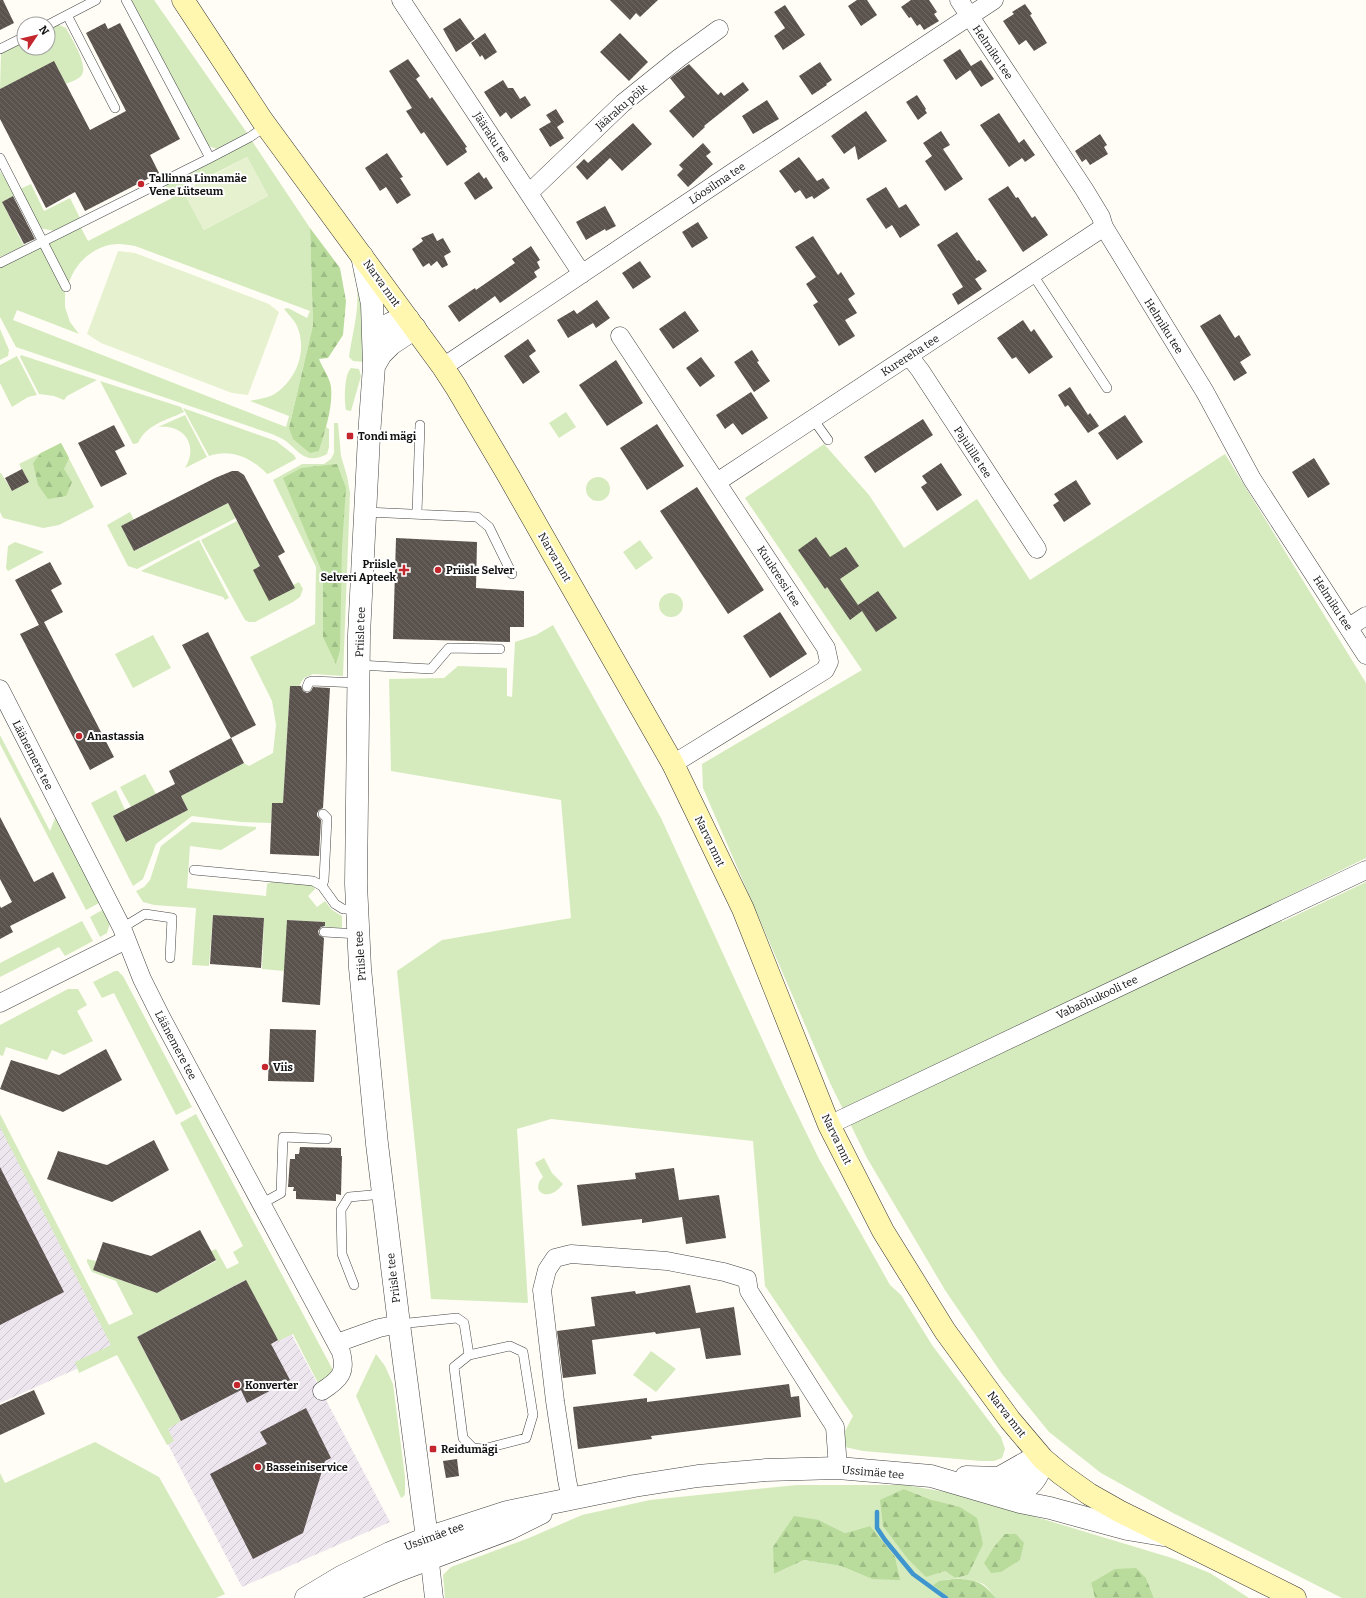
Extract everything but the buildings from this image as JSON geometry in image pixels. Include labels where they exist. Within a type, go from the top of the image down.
[{"type":"main road","points":[[172,0],[198,37],[264,123]]},
{"type":"main road","name":"Narva mnt","points":[[183,0],[264,123],[443,367],[508,475],[673,764],[743,908],[829,1125],[887,1238],[945,1331],[1010,1420],[1043,1459],[1089,1494],[1119,1511],[1295,1598]]},
{"type":"street","name":"Jääraku tee","points":[[402,0],[582,274]]},
{"type":"street","name":"Helmiku tee","points":[[959,0],[1084,188],[1101,217],[1104,227],[1205,392],[1252,479],[1366,655]]},
{"type":"street","name":"Lõosilma tee","points":[[443,367],[735,170],[994,0]]},
{"type":"street","name":"Jääraku põik","points":[[528,193],[623,104],[679,58],[719,29]]},
{"type":"street","name":"Kurereha tee","points":[[717,482],[1104,227]]},
{"type":"street","name":"Priisle tee","points":[[362,256],[372,304],[374,366],[369,436],[360,627],[356,884],[357,909],[361,976],[383,1194],[398,1324],[434,1598]]},
{"type":"street","points":[[373,338],[389,323],[399,319],[412,324],[381,354],[374,366]]},
{"type":"street","name":"Kuukressi tee","points":[[620,336],[826,648],[830,662],[825,670],[673,764]]},
{"type":"street","name":"Pajulille tee","points":[[909,356],[920,370],[1037,549]]},
{"type":"street","points":[[1349,627],[1366,616]]},
{"type":"street","name":"Läänemere tee","points":[[0,689],[124,934],[161,1017],[323,1320],[337,1343],[344,1360],[343,1369],[338,1379],[322,1391]]},
{"type":"street","name":"Vabaõhukooli tee","points":[[829,1125],[1366,870]]},
{"type":"street","points":[[0,1003],[124,934]]},
{"type":"street","points":[[572,1499],[567,1480],[556,1408],[542,1290],[547,1270],[556,1258],[571,1254],[667,1261],[724,1272],[747,1279],[749,1292],[835,1427],[838,1468]]},
{"type":"street","points":[[337,1343],[379,1328],[398,1324]]},
{"type":"street","points":[[1010,1420],[1018,1436],[1021,1448],[1019,1461],[1014,1471]]},
{"type":"street","points":[[931,1476],[999,1478],[1014,1471],[1031,1460],[1043,1459],[1037,1477],[1024,1488],[1011,1492],[990,1492]]},
{"type":"street","name":"Ussimäe tee","points":[[306,1598],[341,1576],[390,1553],[427,1538],[507,1512],[634,1486],[698,1476],[766,1470],[838,1468],[931,1476],[1020,1502],[1050,1508],[1127,1529],[1170,1536]]},
{"type":"street","name":"Ussimäe tee","points":[[325,1598],[351,1591],[397,1571],[509,1529],[572,1499]]},
{"type":"lane","points":[[56,21],[96,0]]},
{"type":"lane","points":[[126,0],[210,158]]},
{"type":"lane","points":[[67,15],[115,108]]},
{"type":"lane","points":[[0,49],[16,41]]},
{"type":"lane","points":[[0,263],[250,137],[264,123]]},
{"type":"lane","points":[[0,158],[66,287]]},
{"type":"lane","points":[[1033,275],[1107,388]]},
{"type":"lane","points":[[813,419],[828,440]]},
{"type":"lane","points":[[417,513],[420,425]]},
{"type":"lane","points":[[366,512],[417,513],[477,517],[490,527],[512,574]]},
{"type":"lane","points":[[307,687],[309,682],[312,680],[359,674],[431,669],[454,644],[500,650]]},
{"type":"lane","points":[[322,886],[324,880],[327,818],[323,814]]},
{"type":"lane","points":[[194,870],[313,881],[322,886],[335,904],[343,909],[357,909]]},
{"type":"lane","points":[[124,934],[145,914],[172,918],[170,958]]},
{"type":"lane","points":[[324,932],[359,934]]},
{"type":"lane","points":[[261,1204],[280,1193],[283,1137],[327,1138]]},
{"type":"lane","points":[[354,1285],[342,1254],[341,1210],[349,1197],[383,1194]]},
{"type":"lane","points":[[398,1324],[457,1318],[464,1323],[469,1355]]},
{"type":"lane","points":[[510,1346],[523,1352],[533,1416],[526,1438],[483,1449],[473,1448],[463,1438],[454,1367],[469,1355],[510,1346]]},
{"type":"shaded area","points":[[0,1120],[108,1328],[252,1259],[390,1522],[242,1587],[119,1350],[0,1403]]},
{"type":"green space","points":[[130,0],[154,0],[247,133],[217,149],[206,145]]},
{"type":"green space","points":[[56,24],[66,28],[76,46],[82,60],[83,67],[83,73],[80,77],[66,84],[54,62],[0,89],[1,54],[16,44],[16,56],[56,56]]},
{"type":"green space","points":[[252,141],[310,228],[313,325],[289,428],[319,451],[326,427],[329,429],[329,447],[327,454],[320,457],[309,458],[304,456],[286,441],[272,434],[16,347],[0,317],[0,266],[40,245],[65,293],[65,307],[70,322],[79,334],[17,310],[13,320],[286,427],[289,416],[250,401],[273,395],[284,387],[295,371],[299,362],[301,343],[299,333],[296,324],[284,309],[288,308],[307,318],[310,311],[135,246],[125,244],[110,245],[95,251],[81,261],[69,283],[48,242],[80,226],[88,241],[172,198],[165,185],[177,179],[184,182],[188,188],[183,191],[204,230],[268,196],[247,157],[192,185],[187,175]]},
{"type":"green space","points":[[247,157],[268,196],[204,230],[183,191]]},
{"type":"green space","points":[[0,171],[9,184],[14,196],[2,202],[24,246],[0,257]]},
{"type":"green space","points":[[31,184],[44,211],[70,198],[80,218],[54,231],[40,228],[20,189]]},
{"type":"green space","points":[[310,228],[340,268],[346,301],[343,335],[328,358],[319,359],[328,376],[331,387],[331,403],[319,451],[310,453],[293,439],[289,428],[313,325]]},
{"type":"green space","points":[[118,251],[135,253],[269,304],[279,312],[248,395],[232,393],[101,343],[87,334]]},
{"type":"green space","points":[[353,273],[356,273],[360,280],[365,362],[353,361],[349,357],[357,303],[356,282]]},
{"type":"green space","points":[[0,329],[9,350],[8,356],[0,360]]},
{"type":"green space","points":[[21,355],[97,380],[67,396],[64,400],[54,396],[39,394],[20,357]]},
{"type":"green space","points":[[17,356],[37,395],[28,397],[12,407],[0,383],[0,365]]},
{"type":"green space","points":[[351,368],[359,369],[361,376],[351,411],[346,410],[345,395],[347,376]]},
{"type":"green space","points":[[100,381],[181,407],[184,412],[152,427],[146,431],[138,443],[133,444]]},
{"type":"green space","points":[[183,408],[276,441],[294,455],[296,459],[267,474],[255,463],[241,456],[225,453],[209,456]]},
{"type":"green space","points":[[566,412],[576,427],[559,438],[549,423]]},
{"type":"green space","points":[[185,415],[207,457],[185,468],[189,460],[190,451],[186,438],[182,433],[175,429],[158,427]]},
{"type":"green space","points":[[334,423],[338,423],[341,456],[350,493],[343,676],[313,674],[304,678],[299,686],[290,686],[283,803],[272,803],[271,823],[241,822],[192,816],[156,844],[143,879],[133,886],[91,803],[116,790],[125,810],[113,816],[127,842],[188,810],[181,796],[244,763],[249,766],[273,753],[276,725],[272,701],[250,657],[315,624],[316,567],[273,480],[302,464],[324,464],[331,459],[334,453]]},
{"type":"green space","points":[[61,443],[94,507],[59,525],[43,528],[3,518],[0,512],[0,473],[12,491],[29,482],[19,464]]},
{"type":"green space","points":[[61,443],[69,458],[64,469],[72,482],[66,496],[48,499],[38,485],[33,463],[41,453]]},
{"type":"green space","points":[[824,444],[869,495],[904,548],[977,499],[1030,580],[1225,454],[1366,683],[1366,858],[1272,904],[1282,922],[1366,882],[1366,1598],[1342,1598],[1173,1513],[1101,1473],[1049,1432],[1002,1374],[945,1290],[867,1158],[831,1085],[703,788],[702,764],[862,670],[745,498]]},
{"type":"green space","points":[[337,464],[346,488],[342,547],[340,650],[336,664],[323,637],[323,574],[283,478],[301,468]]},
{"type":"green space","points":[[598,477],[606,481],[610,489],[606,497],[598,501],[590,497],[586,489],[590,481]]},
{"type":"green space","points":[[228,503],[236,518],[137,569],[128,566],[107,525],[130,512],[134,520],[121,526],[135,551]]},
{"type":"green space","points":[[237,521],[260,566],[253,570],[295,588],[293,585],[299,582],[303,589],[300,597],[293,602],[255,622],[245,620],[201,540]]},
{"type":"green space","points":[[199,540],[229,598],[225,600],[223,597],[141,571]]},
{"type":"green space","points":[[640,540],[653,558],[636,570],[623,552]]},
{"type":"green space","points":[[15,542],[44,552],[8,571],[6,568],[8,546]]},
{"type":"green space","points":[[671,593],[679,597],[683,605],[679,613],[671,617],[663,613],[659,605],[663,597]]},
{"type":"green space","points":[[553,625],[661,818],[784,1087],[819,1159],[890,1285],[901,1295],[932,1345],[1001,1437],[1005,1449],[1002,1458],[994,1461],[981,1461],[863,1451],[845,1447],[843,1435],[853,1416],[765,1286],[753,1141],[551,1119],[517,1129],[528,1303],[431,1299],[397,971],[442,940],[571,918],[561,800],[391,771],[389,679],[444,678],[458,666],[507,668],[507,696],[512,697],[515,642],[536,635]]},
{"type":"green space","points":[[153,635],[171,668],[133,688],[115,654]]},
{"type":"green space","points":[[0,735],[50,831],[56,816],[101,902],[86,910],[0,744]]},
{"type":"green space","points":[[145,774],[156,794],[131,807],[120,787]]},
{"type":"green space","points":[[192,822],[256,827],[256,829],[221,850],[190,846],[187,888],[266,896],[267,884],[271,882],[312,885],[315,889],[308,896],[317,907],[325,901],[332,910],[342,916],[342,928],[325,927],[325,922],[288,920],[284,971],[262,969],[264,918],[213,915],[209,966],[192,965],[196,908],[154,905],[143,902],[136,891],[144,887],[150,880],[161,846]]},
{"type":"green space","points":[[104,909],[110,923],[107,933],[100,937],[90,917]]},
{"type":"green space","points":[[82,921],[93,941],[65,956],[59,947],[0,977],[0,963]]},
{"type":"green space","points":[[115,971],[118,971],[123,976],[192,1107],[176,1115],[114,993],[102,998],[93,982]]},
{"type":"green space","points":[[68,989],[78,989],[87,1005],[77,1011],[93,1041],[64,1055],[52,1050],[47,1060],[6,1047],[3,1056],[0,1055],[0,1025]]},
{"type":"green space","points":[[0,1114],[109,1325],[133,1314],[116,1281],[92,1272],[87,1259],[96,1261],[93,1270],[157,1293],[216,1261],[211,1251],[216,1249],[227,1269],[239,1263],[233,1252],[243,1246],[180,1123],[196,1114],[334,1372],[331,1376],[318,1383],[293,1334],[278,1341],[245,1280],[137,1337],[181,1421],[168,1429],[174,1441],[167,1445],[117,1355],[79,1373],[75,1362],[111,1345],[0,1127]]},
{"type":"green space","points":[[544,1158],[552,1173],[563,1184],[552,1193],[546,1194],[539,1191],[539,1182],[543,1177],[535,1163]]},
{"type":"green space","points":[[651,1351],[676,1369],[656,1392],[633,1375]]},
{"type":"green space","points":[[376,1354],[385,1366],[393,1384],[405,1477],[405,1494],[401,1498],[356,1396]]},
{"type":"green space","points":[[95,1442],[159,1477],[225,1594],[216,1598],[0,1598],[0,1473],[5,1483]]},
{"type":"green space","points":[[797,1485],[905,1485],[963,1495],[1172,1558],[1210,1573],[1249,1598],[1154,1598],[1146,1578],[1091,1583],[1095,1598],[996,1598],[983,1584],[971,1580],[951,1579],[938,1582],[933,1585],[949,1598],[445,1598],[443,1575],[451,1567],[529,1538],[582,1515],[650,1500]],"holes":[[[904,1489],[932,1500],[971,1566],[968,1575],[955,1578],[945,1571]],[[819,1520],[845,1533],[870,1526],[872,1579],[841,1566],[804,1560],[774,1574]]]},
{"type":"green space","points":[[904,1489],[932,1500],[960,1507],[977,1518],[983,1544],[968,1575],[955,1578],[945,1571],[926,1577],[907,1558],[883,1526],[880,1500]]},
{"type":"green space","points":[[794,1516],[819,1520],[845,1533],[870,1526],[895,1557],[900,1580],[872,1579],[841,1566],[804,1560],[774,1574],[773,1547]]},
{"type":"green space","points":[[1005,1534],[1016,1534],[1024,1543],[1020,1560],[1001,1572],[991,1573],[984,1563],[994,1547]]},
{"type":"green space","points":[[1136,1568],[1146,1578],[1154,1598],[1095,1598],[1091,1583],[1115,1569]]},
{"type":"green space","points":[[953,1579],[978,1582],[996,1598],[949,1598],[933,1585],[939,1581]]},
{"type":"waterway","points":[[877,1512],[877,1528],[885,1540],[913,1574],[946,1598]]},
{"type":"place","name":"Tallinna Linnamäe Vene Lütseum","points":[[141,184]]},
{"type":"place","name":"Tondi mägi","points":[[350,436]]},
{"type":"place","name":"Priisle Selveri Apteek","points":[[404,570]]},
{"type":"place","name":"Priisle Selver","points":[[438,570]]},
{"type":"place","name":"Anastassia","points":[[79,736]]},
{"type":"place","name":"Viis","points":[[265,1067]]},
{"type":"place","name":"Konverter","points":[[237,1385]]},
{"type":"place","name":"Reidumägi","points":[[433,1449]]},
{"type":"place","name":"Basseiniservice","points":[[258,1467]]}]
